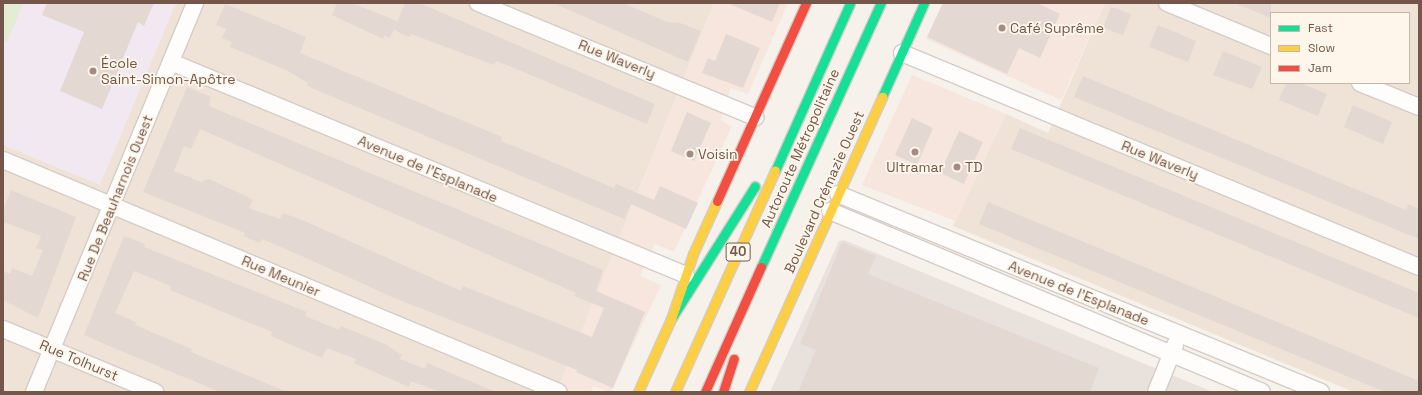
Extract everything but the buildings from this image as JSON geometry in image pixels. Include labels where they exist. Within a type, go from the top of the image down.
[{"type":"main road","points":[[638,392],[671,319],[686,275],[806,3]]},
{"type":"main road","name":"Autoroute Métropolitaine","points":[[675,392],[850,3]]},
{"type":"main road","name":"Autoroute Métropolitaine","points":[[705,392],[881,3]]},
{"type":"main road","name":"Boulevard Crémazie Ouest","points":[[749,392],[924,3]]},
{"type":"main road","points":[[671,319],[801,112]]},
{"type":"main road","points":[[746,326],[789,208]]},
{"type":"main road","points":[[723,392],[738,348]]},
{"type":"street","name":"Rue De Beauharnois Ouest","points":[[34,392],[195,3]]},
{"type":"street","name":"Rue Waverly","points":[[478,3],[755,117]]},
{"type":"street","points":[[1167,3],[1270,46]]},
{"type":"street","name":"Rue Waverly","points":[[902,53],[1419,267]]},
{"type":"street","name":"Avenue de l'Esplanade","points":[[171,62],[686,275]]},
{"type":"street","points":[[1362,84],[1419,107]]},
{"type":"street","name":"Rue Meunier","points":[[3,160],[559,392]]},
{"type":"street","name":"Avenue de l'Esplanade","points":[[838,194],[1321,392]]},
{"type":"street","name":"Avenue de l'Esplanade","points":[[830,211],[1262,392]]},
{"type":"street","name":"Rue Tolhurst","points":[[3,329],[155,392]]},
{"type":"street","points":[[1156,392],[1180,334]]},
{"type":"shaded area","points":[[3,3],[714,3],[557,392],[3,392]]},
{"type":"shaded area","points":[[23,3],[176,3],[100,185],[3,145],[3,41],[7,42]]},
{"type":"shaded area","points":[[714,3],[788,3],[748,94],[731,88],[720,120],[732,126],[674,252],[655,244],[640,276],[661,285],[611,392],[593,386],[591,392],[557,392]]},
{"type":"shaded area","points":[[943,3],[1105,3],[1061,100],[926,39]]},
{"type":"shaded area","points":[[1105,3],[1419,3],[1419,392],[1354,392],[953,226],[1006,114],[1048,133]]},
{"type":"shaded area","points":[[912,75],[1006,114],[955,221],[862,185]]},
{"type":"shaded area","points":[[844,240],[1213,392],[770,392],[839,241]]},
{"type":"green space","points":[[3,3],[23,3],[7,43],[3,41]]},
{"type":"traffic: fast","points":[[775,171],[850,3]]},
{"type":"traffic: fast","points":[[761,267],[881,3]]},
{"type":"traffic: fast","points":[[882,97],[924,3]]},
{"type":"traffic: fast","points":[[671,319],[755,186]]},
{"type":"traffic: slow","points":[[749,392],[882,97]]},
{"type":"traffic: slow","points":[[675,392],[775,171]]},
{"type":"traffic: slow","points":[[638,392],[671,319],[693,254],[717,201]]},
{"type":"traffic: jam","points":[[717,201],[806,3]]},
{"type":"traffic: jam","points":[[705,392],[761,267]]},
{"type":"traffic: jam","points":[[723,392],[734,359]]},
{"type":"place","name":"Café Suprême","points":[[1002,28]]},
{"type":"place","name":"École Saint-Simon-Apôtre","points":[[93,71]]},
{"type":"place","name":"Ultramar","points":[[915,152]]},
{"type":"place","name":"Voisin","points":[[690,154]]},
{"type":"place","name":"TD","points":[[957,167]]}]
